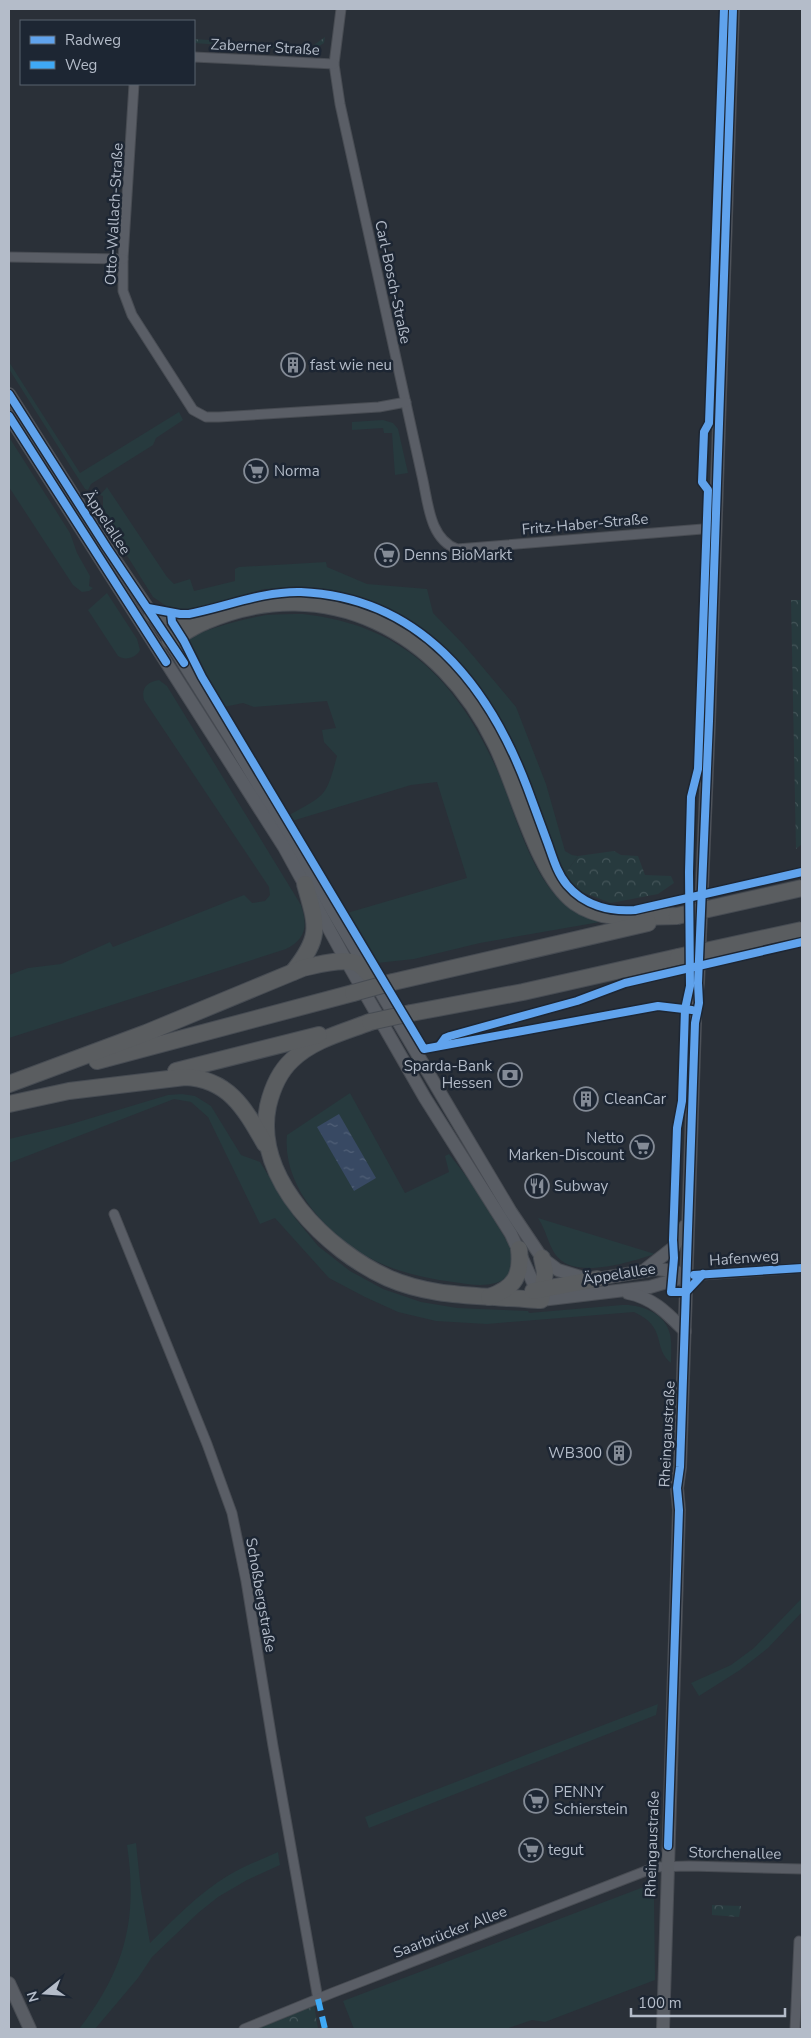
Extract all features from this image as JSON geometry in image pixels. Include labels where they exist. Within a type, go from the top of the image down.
[{"type":"highway","points":[[152,614],[180,618],[220,615],[268,605],[328,605],[368,617],[405,636],[442,666],[466,695],[484,723],[506,766],[542,855],[553,877],[567,896],[584,908],[606,915],[677,916]]},
{"type":"highway","points":[[164,645],[201,623],[220,615]]},
{"type":"highway","points":[[293,972],[312,944],[315,935],[313,911],[305,884]]},
{"type":"highway","points":[[9,1084],[393,982],[802,888]]},
{"type":"highway","points":[[122,1085],[370,1022],[523,992],[802,930]]},
{"type":"highway","points":[[9,1084],[146,1033],[293,972],[325,963],[347,962],[358,964],[372,978]]},
{"type":"highway","points":[[270,1152],[266,1137],[267,1113],[273,1087],[285,1067],[292,1059],[314,1044],[370,1022]]},
{"type":"highway","points":[[9,1104],[69,1091],[185,1077],[211,1082],[229,1093],[239,1103],[270,1152],[289,1192],[311,1222],[352,1258],[387,1277],[412,1286],[453,1295],[487,1298],[507,1298],[540,1293],[597,1279]]},
{"type":"highway","points":[[487,1298],[504,1290],[516,1279],[520,1267],[519,1249]]},
{"type":"highway","points":[[540,1293],[545,1272],[542,1258]]},
{"type":"main road","name":"Rheingaustraße","points":[[663,2029],[679,1510],[683,1481],[680,1467],[696,1023],[694,1010],[698,983],[733,9]]},
{"type":"main road","name":"Äppelallee","points":[[9,394],[107,548],[152,614],[164,645],[305,884],[347,962],[434,1112],[487,1194],[519,1249],[540,1293],[621,1292],[662,1284],[687,1276]]},
{"type":"main road","name":"Äppelallee","points":[[9,416],[273,808],[511,1212],[542,1258],[558,1270],[577,1278],[597,1279],[646,1270],[672,1270],[687,1276]]},
{"type":"main road","points":[[646,1270],[678,1244],[689,1217]]},
{"type":"main road","points":[[621,1292],[639,1295],[652,1301],[685,1330]]},
{"type":"main road","points":[[9,1983],[30,2029]]},
{"type":"street","name":"Carl-Bosch-Straße","points":[[341,9],[334,64],[346,132],[434,527],[448,546],[457,549]]},
{"type":"street","name":"Zaberner Straße","points":[[195,57],[334,64]]},
{"type":"street","name":"Otto-Wallach-Straße","points":[[134,85],[123,260],[123,292],[129,310],[196,412],[206,416],[219,417],[379,407],[406,402]]},
{"type":"street","points":[[9,257],[123,260]]},
{"type":"street","name":"Fritz-Haber-Straße","points":[[457,549],[715,528]]},
{"type":"street","name":"Schoßbergstraße","points":[[114,1214],[207,1444],[232,1513],[246,1581],[272,1746],[318,1998]]},
{"type":"street","name":"Hafenweg","points":[[687,1276],[802,1268]]},
{"type":"street","name":"Saarbrücker Allee","points":[[244,2029],[318,1998],[649,1869],[668,1866]]},
{"type":"street","name":"Storchenallee","points":[[668,1866],[802,1869]]},
{"type":"street","points":[[796,2029],[798,1940]]},
{"type":"green space","points":[[325,37],[324,43],[311,51],[195,43],[195,39],[311,47]]},
{"type":"green space","points":[[9,362],[80,473],[179,412],[183,420],[156,438],[153,445],[91,484],[88,490],[85,489],[9,369]]},
{"type":"green space","points":[[383,420],[393,423],[398,429],[408,473],[395,475],[392,433],[384,433],[383,428],[352,430],[352,422]]},
{"type":"green space","points":[[9,437],[70,533],[77,553],[90,576],[89,586],[93,588],[89,591],[82,592],[73,585],[9,487]]},
{"type":"green space","points":[[107,487],[167,577],[174,584],[190,579],[194,591],[235,581],[235,569],[239,567],[326,562],[327,567],[367,584],[427,589],[433,613],[464,645],[516,707],[546,784],[565,851],[578,856],[563,877],[508,736],[481,691],[438,641],[389,611],[354,596],[315,588],[264,589],[190,611],[169,608],[153,597],[121,546],[115,527],[103,509],[103,496],[100,495]]},
{"type":"green space","points":[[107,593],[137,639],[140,650],[133,657],[121,658],[118,656],[88,610]]},
{"type":"green space","points":[[791,600],[802,600],[802,844],[796,849]]},
{"type":"green space","points":[[303,614],[339,620],[370,631],[399,645],[423,663],[445,685],[465,711],[482,740],[498,772],[528,849],[548,886],[561,901],[576,912],[600,922],[480,943],[414,959],[377,963],[347,913],[467,878],[437,782],[411,785],[292,821],[289,815],[311,803],[323,793],[330,780],[337,756],[324,742],[322,730],[336,728],[327,701],[254,707],[243,703],[224,707],[187,642],[200,633],[224,625],[267,615]]},
{"type":"green space","points":[[159,680],[167,686],[301,905],[305,926],[304,931],[298,941],[286,949],[9,1038],[9,975],[28,968],[61,964],[110,942],[113,947],[244,895],[252,903],[265,901],[270,895],[269,887],[144,700],[143,692],[146,686],[151,682]]},
{"type":"green space","points":[[614,851],[621,855],[638,856],[645,875],[671,876],[674,883],[658,894],[611,903],[582,892],[563,877],[578,856]]},
{"type":"green space","points":[[350,1093],[405,1193],[449,1172],[445,1156],[449,1154],[473,1185],[510,1246],[515,1259],[511,1275],[490,1284],[476,1285],[408,1273],[386,1266],[366,1256],[336,1234],[322,1220],[309,1205],[291,1172],[287,1154],[287,1135]]},
{"type":"green space","points":[[182,1094],[195,1096],[211,1106],[241,1155],[260,1162],[295,1218],[318,1246],[350,1271],[383,1289],[421,1302],[457,1308],[528,1311],[529,1313],[622,1305],[644,1308],[658,1315],[667,1327],[671,1341],[671,1363],[665,1357],[656,1331],[651,1324],[634,1312],[487,1324],[436,1321],[398,1312],[329,1278],[275,1218],[260,1224],[208,1117],[191,1102],[174,1099],[9,1163],[9,1139],[68,1125],[168,1095]]},
{"type":"green space","points":[[538,1218],[655,1254],[617,1265],[588,1268],[575,1267],[563,1262],[555,1254]]},
{"type":"green space","points":[[802,1598],[802,1612],[768,1648],[740,1670],[699,1696],[691,1683],[731,1665],[754,1648]]},
{"type":"green space","points":[[658,1704],[656,1715],[369,1828],[365,1817]]},
{"type":"green space","points":[[136,1843],[141,1891],[150,1943],[197,1898],[229,1875],[278,1852],[280,1865],[247,1880],[218,1897],[198,1913],[152,1957],[138,1978],[95,2029],[79,2029],[95,2007],[107,1985],[124,1943],[131,1897],[127,1845]]},
{"type":"green space","points":[[641,1888],[648,1889],[654,1898],[655,1980],[545,2022],[532,2020],[506,2029],[354,2029],[343,2001]]},
{"type":"green space","points":[[712,1905],[741,1906],[739,1917],[712,1915]]},
{"type":"green space","points":[[314,2004],[318,2029],[255,2029]]},
{"type":"water","points":[[339,1114],[376,1178],[354,1191],[317,1127]]},
{"type":"marked path","points":[[318,1999],[325,2029]]},
{"type":"cycle path","points":[[703,1274],[686,1292],[671,1292],[674,1258],[677,1128],[682,1101],[685,1009],[690,986],[689,872],[691,797],[698,769],[708,490],[702,482],[704,432],[709,423],[724,9]]},
{"type":"cycle path","points":[[668,1846],[679,1510],[677,1488],[680,1467],[695,1023],[699,1003],[698,983],[709,721],[733,9]]},
{"type":"cycle path","points":[[9,394],[107,548],[184,663]]},
{"type":"cycle path","points":[[9,416],[166,662]]},
{"type":"cycle path","points":[[148,608],[189,614],[272,594],[301,592],[343,598],[381,610],[414,629],[444,653],[469,681],[492,714],[511,749],[561,876],[567,885],[581,898],[598,906],[616,910],[635,910],[802,872]]},
{"type":"cycle path","points":[[171,613],[172,622],[202,677],[424,1049],[658,1006],[692,1010]]},
{"type":"cycle path","points":[[440,1045],[445,1038],[450,1036],[577,1001],[625,983],[802,942]]},
{"type":"cycle path","points":[[694,1275],[802,1268]]},
{"type":"place","name":"fast wie neu","points":[[293,365]]},
{"type":"place","name":"Norma","points":[[256,471]]},
{"type":"place","name":"Denns BioMarkt","points":[[387,555]]},
{"type":"place","name":"Sparda-Bank Hessen","points":[[510,1075]]},
{"type":"place","name":"CleanCar","points":[[586,1099]]},
{"type":"place","name":"Netto Marken-Discount","points":[[642,1147]]},
{"type":"place","name":"Subway","points":[[537,1186]]},
{"type":"place","name":"WB300","points":[[619,1453]]},
{"type":"place","name":"PENNY Schierstein","points":[[536,1801]]},
{"type":"place","name":"tegut","points":[[531,1850]]}]
